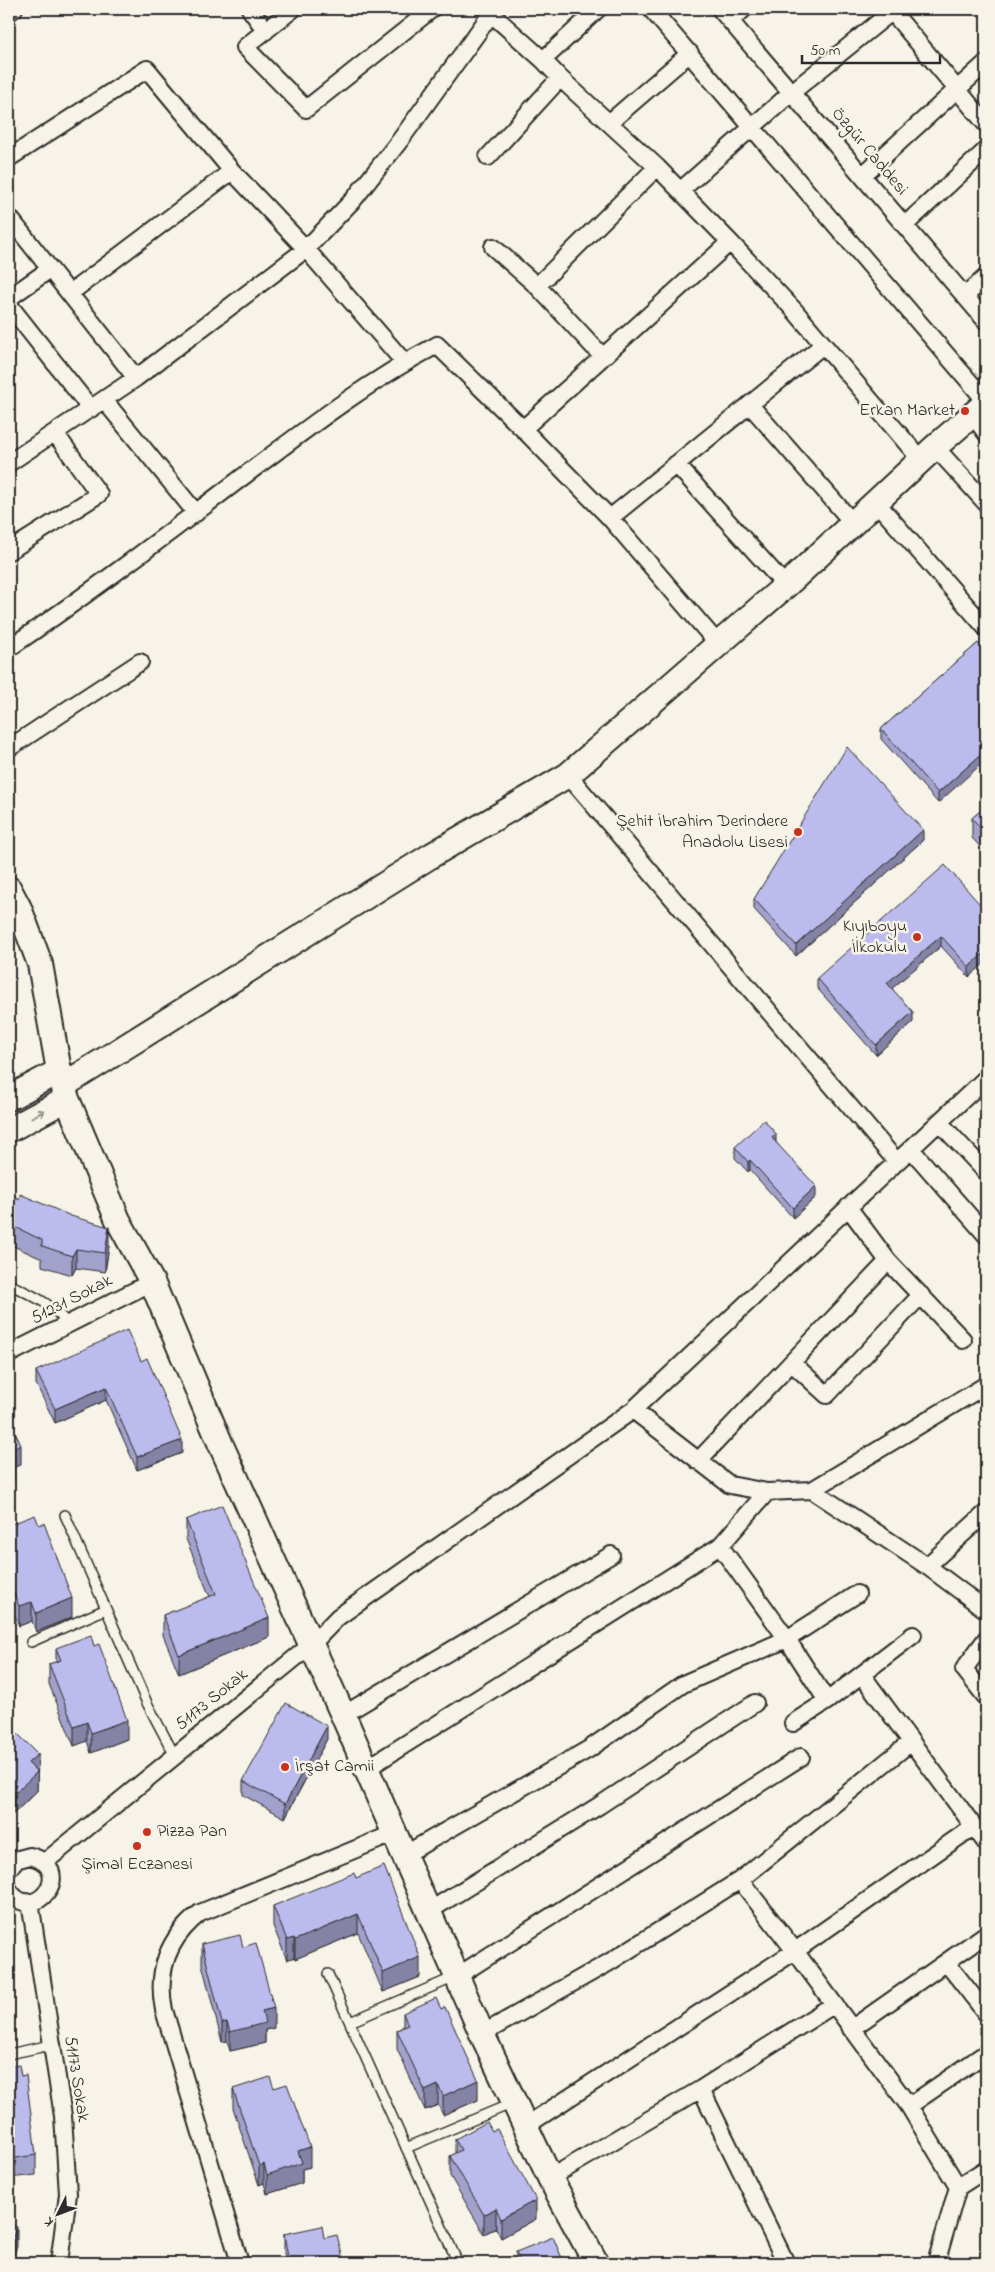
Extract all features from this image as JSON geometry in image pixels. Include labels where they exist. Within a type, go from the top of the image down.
[{"type":"main road","points":[[9,1130],[63,1085],[432,855],[568,775],[785,585],[982,406]]},
{"type":"main road","points":[[9,889],[19,908],[40,964],[63,1085],[118,1220],[152,1282],[220,1445],[343,1715],[456,1977],[513,2103],[550,2178],[596,2263]]},
{"type":"main road","points":[[9,1098],[63,1085]]},
{"type":"street","points":[[9,12],[14,9]]},
{"type":"street","points":[[250,9],[266,31]]},
{"type":"street","points":[[293,9],[245,47],[306,108],[432,9]]},
{"type":"street","points":[[543,60],[598,9]]},
{"type":"street","points":[[651,9],[753,126],[982,406],[986,433]]},
{"type":"street","points":[[725,15],[744,9]]},
{"type":"street","points":[[680,191],[792,92],[892,10],[986,124]]},
{"type":"street","points":[[11,457],[55,433],[136,378],[306,249],[354,199],[401,139],[488,11],[657,167],[730,242],[823,345],[928,454],[986,503]]},
{"type":"street","name":"Özgür Caddesi","points":[[725,15],[986,321]]},
{"type":"street","points":[[610,122],[690,53]]},
{"type":"street","points":[[863,175],[986,63]]},
{"type":"street","points":[[9,158],[147,69],[232,171],[306,249],[404,362]]},
{"type":"street","points":[[488,156],[560,78]]},
{"type":"street","points":[[905,225],[986,150]]},
{"type":"street","points":[[537,286],[657,167]]},
{"type":"street","points":[[70,293],[232,171]]},
{"type":"street","points":[[9,217],[136,378]]},
{"type":"street","points":[[523,429],[730,242]]},
{"type":"street","points":[[494,247],[537,286],[603,357]]},
{"type":"street","points":[[9,298],[50,269]]},
{"type":"street","points":[[965,296],[986,276]]},
{"type":"street","points":[[9,305],[196,513]]},
{"type":"street","points":[[9,648],[68,608],[320,419],[404,362],[436,345],[523,429],[610,518],[718,644]]},
{"type":"street","points":[[610,518],[823,345]]},
{"type":"street","points":[[750,405],[853,523]]},
{"type":"street","points":[[9,551],[99,494],[55,433]]},
{"type":"street","points":[[676,464],[785,585]]},
{"type":"street","points":[[876,502],[986,628]]},
{"type":"street","points":[[9,748],[140,662]]},
{"type":"street","points":[[568,775],[897,1162]]},
{"type":"street","name":"51173 Sokak","points":[[45,1862],[311,1645],[338,1617],[633,1410],[986,1078]]},
{"type":"street","points":[[939,1122],[986,1172]]},
{"type":"street","points":[[911,1149],[986,1235]]},
{"type":"street","points":[[848,1207],[888,1261],[963,1340]]},
{"type":"street","points":[[698,1461],[888,1261]]},
{"type":"street","name":"51231 Sokak","points":[[9,1354],[152,1282]]},
{"type":"street","points":[[792,1363],[827,1395],[921,1295]]},
{"type":"street","points":[[633,1410],[730,1485],[767,1492],[812,1490],[986,1385]]},
{"type":"street","points":[[812,1490],[927,1566],[986,1610]]},
{"type":"street","points":[[366,1769],[720,1546],[767,1492]]},
{"type":"street","points":[[927,1566],[986,1513]]},
{"type":"street","points":[[720,1546],[787,1639],[827,1702]]},
{"type":"street","points":[[343,1715],[611,1555]]},
{"type":"street","points":[[404,1855],[589,1749],[683,1684],[787,1639],[857,1594]]},
{"type":"street","points":[[794,1724],[827,1702],[913,1635]]},
{"type":"street","points":[[986,1640],[964,1669],[986,1697]]},
{"type":"street","points":[[862,1675],[986,1843]]},
{"type":"street","points":[[429,1911],[600,1805],[754,1702]]},
{"type":"street","points":[[482,2034],[608,1963],[740,1880],[911,1742]]},
{"type":"street","points":[[456,1977],[801,1757]]},
{"type":"street","points":[[524,2127],[795,1951],[973,1827]]},
{"type":"street","points":[[240,2263],[164,2010],[161,1975],[168,1952],[181,1930],[200,1913],[394,1833]]},
{"type":"street","points":[[9,1866],[22,1857],[30,1856],[45,1862],[50,1869],[51,1884],[43,1897],[30,1902],[17,1898],[9,1890]]},
{"type":"street","points":[[740,1880],[795,1951],[909,2106],[958,2188]]},
{"type":"street","name":"51173 Sokak","points":[[30,1902],[50,2045],[63,2116],[68,2194],[59,2263]]},
{"type":"street","points":[[851,2029],[986,1934]]},
{"type":"street","points":[[946,1962],[986,2013]]},
{"type":"street","points":[[550,2178],[701,2089],[834,2005]]},
{"type":"street","points":[[909,2106],[986,2053]]},
{"type":"street","points":[[701,2089],[786,2263]]},
{"type":"street","points":[[936,2263],[958,2188],[986,2169]]},
{"type":"lane","points":[[9,1284],[47,1303],[68,1325]]},
{"type":"lane","points":[[65,1515],[147,1703],[175,1756]]},
{"type":"lane","points":[[31,1642],[106,1609]]},
{"type":"lane","points":[[328,1974],[458,2263]]},
{"type":"lane","points":[[350,2022],[456,1977]]},
{"type":"lane","points":[[9,2054],[50,2045]]},
{"type":"lane","points":[[406,2148],[513,2103]]},
{"type":"building","points":[[978,643],[986,652],[986,750],[938,793],[881,729]]},
{"type":"building","points":[[847,747],[923,830],[796,945],[754,899]]},
{"type":"building","points":[[986,806],[986,834],[972,818]]},
{"type":"building","points":[[945,865],[986,911],[986,951],[969,967],[941,936],[887,983],[913,1012],[876,1045],[817,978]]},
{"type":"building","points":[[764,1120],[776,1134],[772,1138],[816,1186],[793,1208],[750,1160],[748,1162],[735,1147]]},
{"type":"building","points":[[9,1192],[19,1199],[20,1194],[71,1216],[109,1227],[105,1253],[76,1249],[72,1256],[42,1246],[42,1240],[9,1224]]},
{"type":"building","points":[[127,1330],[141,1361],[147,1358],[182,1440],[137,1457],[106,1387],[55,1409],[36,1371]]},
{"type":"building","points":[[9,1420],[21,1445],[9,1450]]},
{"type":"building","points":[[9,1450],[14,1462],[9,1464]]},
{"type":"building","points":[[222,1505],[269,1618],[179,1655],[163,1615],[216,1594],[186,1520]]},
{"type":"building","points":[[35,1515],[39,1525],[44,1523],[72,1598],[36,1613],[32,1602],[19,1606],[9,1581],[9,1525]]},
{"type":"building","points":[[91,1635],[94,1646],[99,1644],[127,1720],[91,1733],[87,1722],[74,1727],[49,1664],[61,1660],[56,1648]]},
{"type":"building","name":"İrşat Camii","points":[[286,1703],[327,1726],[285,1804],[243,1781]]},
{"type":"building","points":[[9,1725],[38,1754],[28,1763],[37,1772],[11,1797],[9,1795]]},
{"type":"building","points":[[384,1866],[420,1957],[383,1973],[358,1914],[295,1940],[294,1938],[287,1940],[273,1906],[354,1873],[356,1878]]},
{"type":"building","points":[[240,1935],[243,1947],[256,1943],[274,2008],[262,2011],[265,2023],[230,2032],[227,2022],[222,2023],[202,1944]]},
{"type":"building","points":[[436,1998],[441,2009],[445,2007],[478,2080],[443,2096],[438,2085],[425,2091],[397,2030],[408,2025],[403,2013]]},
{"type":"building","points":[[19,2065],[21,2076],[26,2075],[36,2155],[9,2159],[9,2067]]},
{"type":"building","points":[[270,2077],[274,2088],[287,2084],[310,2147],[298,2151],[302,2163],[267,2175],[264,2164],[259,2166],[233,2089]]},
{"type":"building","points":[[487,2122],[492,2131],[497,2129],[536,2200],[501,2219],[496,2208],[484,2215],[450,2156],[461,2150],[455,2139]]},
{"type":"building","points":[[9,2224],[17,2227],[9,2246]]},
{"type":"building","points":[[322,2226],[324,2238],[337,2235],[344,2263],[289,2263],[284,2234]]},
{"type":"building","points":[[553,2237],[564,2263],[521,2263],[516,2252]]},
{"type":"place","name":"Erkan Market","points":[[965,411]]},
{"type":"place","name":"Şehit İbrahim Derindere Anadolu Lisesi","points":[[798,832]]},
{"type":"place","name":"Kıyıboyu İlkokulu","points":[[917,937]]},
{"type":"place","name":"İrşat Camii","points":[[285,1767]]},
{"type":"place","name":"Pizza Pan","points":[[147,1832]]},
{"type":"place","name":"Şimal Eczanesi","points":[[137,1846]]}]
